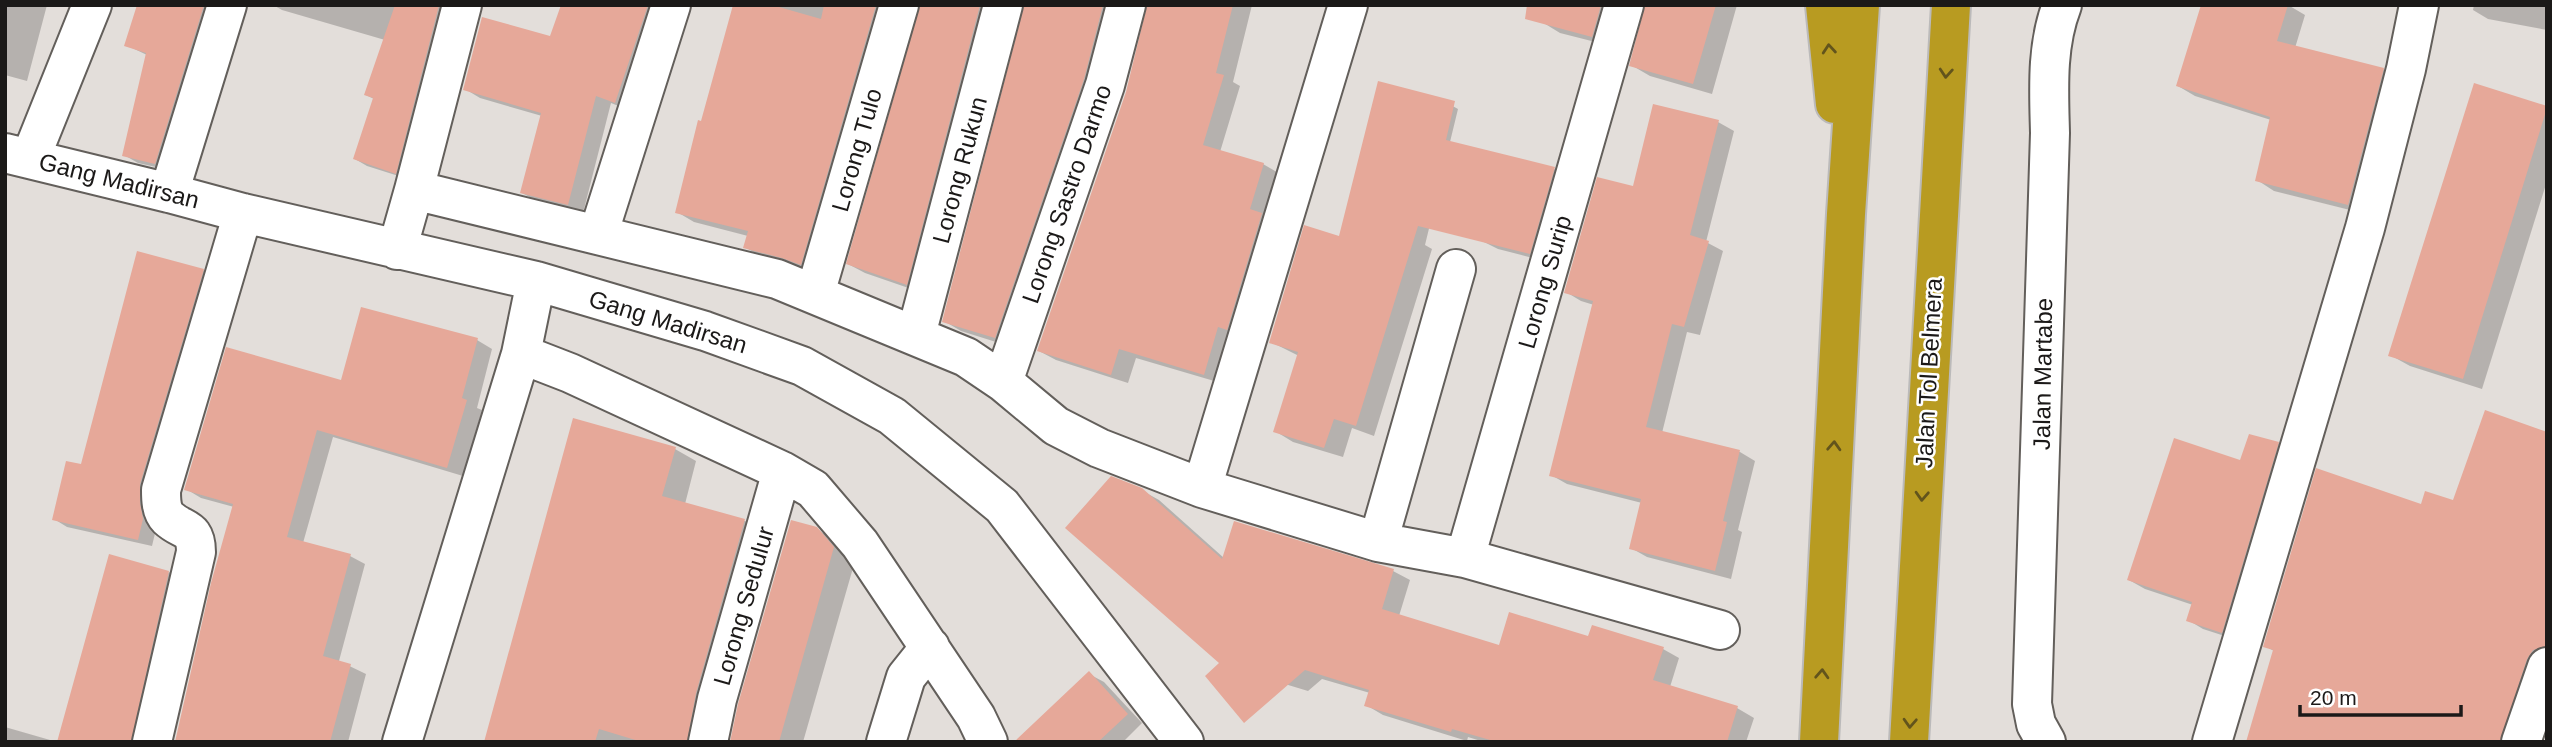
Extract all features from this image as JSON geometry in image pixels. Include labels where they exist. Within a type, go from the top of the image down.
[{"type":"highway","points":[[1825,5],[1846,214]]},
{"type":"highway","points":[[1819,742],[1846,214],[1860,5]]},
{"type":"highway","name":"Jalan Tol Belmera","points":[[1909,742],[1951,5]]},
{"type":"street","points":[[18,156],[92,5]]},
{"type":"street","points":[[169,192],[226,5]]},
{"type":"street","points":[[397,250],[463,5]]},
{"type":"street","points":[[598,235],[671,5]]},
{"type":"street","name":"Lorong Tulo","points":[[816,295],[899,5]]},
{"type":"street","name":"Lorong Rukun","points":[[916,335],[1003,5]]},
{"type":"street","name":"Lorong Sastro Darmo","points":[[1003,382],[1105,86],[1126,5]]},
{"type":"street","points":[[1202,488],[1348,5]]},
{"type":"street","name":"Lorong Surip","points":[[1465,558],[1624,5]]},
{"type":"street","name":"Jalan Martabe","points":[[2046,742],[2036,724],[2032,704],[2050,133],[2049,84],[2052,43],[2063,5]]},
{"type":"street","points":[[2212,742],[2365,228],[2406,69],[2418,5]]},
{"type":"street","name":"Gang Madirsan","points":[[18,156],[169,192],[243,213],[536,281],[705,331],[802,366],[892,416],[1002,506],[1184,742]]},
{"type":"street","points":[[414,190],[777,279],[966,357],[1003,382],[1056,426],[1100,448],[1202,488],[1378,541],[1465,558],[1720,630]]},
{"type":"street","points":[[152,742],[196,552],[196,540],[189,530],[167,517],[162,505],[161,489],[243,213]]},
{"type":"street","points":[[1378,541],[1456,269]]},
{"type":"street","points":[[402,742],[521,354],[536,281]]},
{"type":"street","points":[[521,354],[569,373],[782,471],[813,489],[860,544],[976,717],[988,742]]},
{"type":"street","name":"Lorong Sedulur","points":[[708,742],[717,699],[782,471]]},
{"type":"street","points":[[886,742],[906,677],[930,646]]},
{"type":"street","points":[[2521,742],[2547,667]]},
{"type":"building","points":[[137,5],[204,5],[155,164],[122,156],[146,53],[124,46]]},
{"type":"building","points":[[395,5],[439,5],[396,174],[353,159],[373,98],[364,95]]},
{"type":"building","points":[[561,5],[648,5],[615,103],[596,96],[568,205],[520,193],[541,113],[463,90],[482,17],[550,36]]},
{"type":"building","points":[[733,5],[772,5],[821,19],[824,5],[876,5],[801,265],[743,248],[748,231],[675,213],[698,120],[701,121]]},
{"type":"building","points":[[920,5],[980,5],[907,285],[846,264]]},
{"type":"building","points":[[1024,5],[1103,5],[1084,79],[995,338],[942,322]]},
{"type":"building","points":[[1147,5],[1233,5],[1216,73],[1224,75],[1203,145],[1264,163],[1250,209],[1262,213],[1227,330],[1218,327],[1204,375],[1119,349],[1111,375],[1037,351],[1126,92]]},
{"type":"building","points":[[1527,5],[1601,5],[1592,37],[1525,19]]},
{"type":"building","points":[[1645,5],[1716,5],[1693,84],[1629,66]]},
{"type":"building","points":[[2201,5],[2288,5],[2277,41],[2384,68],[2348,205],[2255,181],[2270,117],[2176,86]]},
{"type":"building","points":[[1378,81],[1455,101],[1446,140],[1555,167],[1530,254],[1418,226],[1356,426],[1334,419],[1324,448],[1273,432],[1298,352],[1269,343],[1304,225],[1339,236]]},
{"type":"building","points":[[2474,83],[2547,108],[2463,379],[2388,356]]},
{"type":"building","points":[[1653,104],[1719,120],[1690,235],[1709,241],[1684,327],[1672,324],[1646,427],[1740,450],[1723,521],[1727,522],[1715,571],[1629,549],[1641,499],[1549,476],[1593,301],[1564,293],[1597,177],[1633,186]]},
{"type":"building","points":[[137,251],[204,269],[140,484],[143,519],[138,540],[52,520],[66,461],[81,464]]},
{"type":"building","points":[[361,307],[478,338],[462,398],[467,400],[447,468],[317,430],[287,537],[351,554],[323,656],[351,664],[330,742],[175,742],[211,583],[233,504],[184,490],[226,347],[341,380]]},
{"type":"building","points":[[2485,410],[2547,432],[2547,646],[2533,650],[2527,659],[2500,742],[2246,742],[2273,650],[2263,647],[2316,468],[2421,504],[2425,491],[2453,500]]},
{"type":"building","points":[[573,418],[676,447],[662,496],[745,519],[696,693],[687,742],[642,742],[599,729],[595,742],[484,742]]},
{"type":"building","points":[[2249,434],[2279,442],[2222,633],[2186,621],[2192,602],[2127,580],[2174,438],[2240,460]]},
{"type":"building","points":[[1111,476],[1142,488],[1222,559],[1234,521],[1394,569],[1382,609],[1499,645],[1509,612],[1588,636],[1592,625],[1664,647],[1653,680],[1738,706],[1727,742],[1497,742],[1452,729],[1451,732],[1364,706],[1369,690],[1305,670],[1244,723],[1205,676],[1219,663],[1065,528]]},
{"type":"building","points":[[791,520],[817,527],[834,547],[779,742],[730,742],[738,704]]},
{"type":"building","points":[[109,554],[169,571],[131,742],[57,742]]},
{"type":"building","points":[[1089,671],[1128,714],[1098,742],[1014,742]]}]
